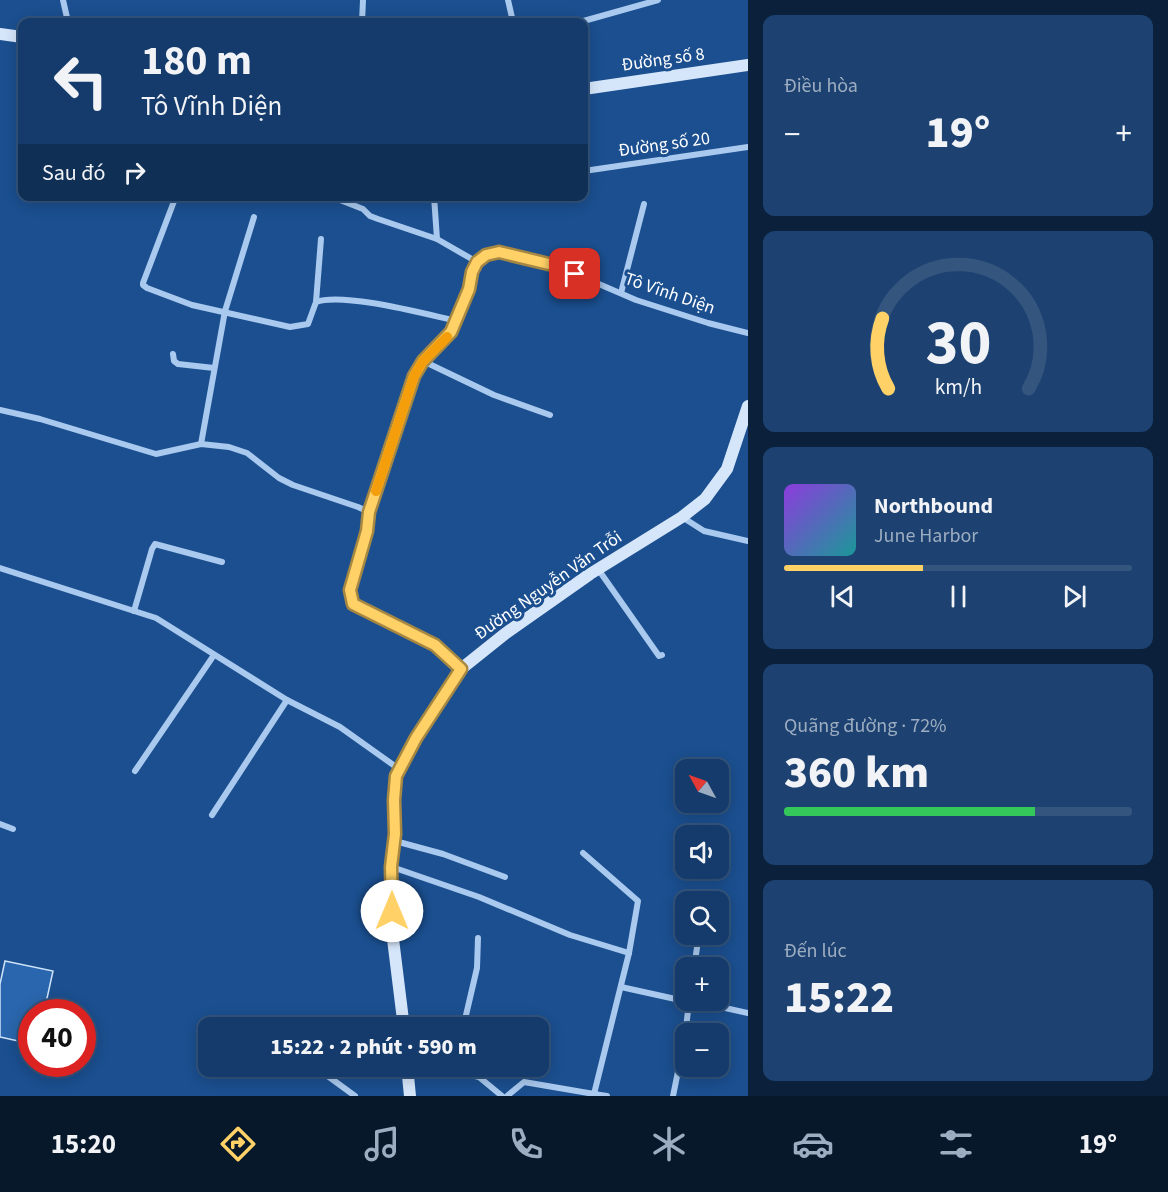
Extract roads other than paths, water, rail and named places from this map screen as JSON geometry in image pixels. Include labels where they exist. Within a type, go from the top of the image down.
[{"type":"street","points":[[63,0],[67,18]]},
{"type":"street","points":[[362,18],[363,0]]},
{"type":"street","points":[[508,0],[512,18]]},
{"type":"street","points":[[588,20],[658,0]]},
{"type":"street","points":[[0,34],[18,36]]},
{"type":"street","name":"Đường số 8","points":[[588,88],[748,65]]},
{"type":"street","name":"Đường số 20","points":[[588,170],[748,147]]},
{"type":"street","points":[[174,201],[143,285],[192,305],[290,327],[308,324],[316,302],[321,239]]},
{"type":"street","points":[[344,201],[363,208],[370,216],[437,238],[477,262],[456,321],[443,342],[423,361],[414,376],[369,512],[367,531],[350,590],[353,604],[435,645],[461,669]]},
{"type":"street","points":[[434,201],[437,238]]},
{"type":"street","points":[[621,294],[644,204]]},
{"type":"street","points":[[201,444],[225,311],[254,217]]},
{"type":"street","name":"Tô Vĩnh Diện","points":[[477,262],[486,255],[499,252],[524,257],[557,266],[636,300],[748,333]]},
{"type":"street","points":[[316,302],[325,299],[359,302],[456,321]]},
{"type":"street","points":[[173,354],[174,361],[178,364],[214,368]]},
{"type":"street","points":[[423,361],[494,395],[550,415]]},
{"type":"street","name":"Đường Nguyễn Văn Trỗi","points":[[405,1017],[392,931],[391,867],[395,841],[396,776],[416,738],[461,669],[507,633],[598,569],[682,517],[705,499],[727,469],[745,429],[748,406]]},
{"type":"street","points":[[0,410],[40,419],[156,454],[201,444],[229,447],[247,453],[293,486],[369,512]]},
{"type":"street","points":[[682,517],[704,531],[748,541]]},
{"type":"street","points":[[134,611],[154,545],[222,562]]},
{"type":"street","points":[[0,568],[156,618],[287,700],[340,727],[399,770]]},
{"type":"street","points":[[598,569],[658,656],[662,654]]},
{"type":"street","points":[[135,771],[214,655]]},
{"type":"street","points":[[212,815],[287,700]]},
{"type":"street","points":[[0,824],[13,829]]},
{"type":"street","points":[[395,841],[442,854],[505,878]]},
{"type":"street","points":[[583,853],[638,902],[629,953],[594,1095]]},
{"type":"street","points":[[391,867],[479,897],[570,935],[629,953]]},
{"type":"street","points":[[466,1017],[477,968],[478,938]]},
{"type":"street","points":[[621,987],[675,998]]},
{"type":"street","points":[[729,1009],[748,1013]]},
{"type":"street","points":[[673,1096],[688,1011]]},
{"type":"street","points":[[329,1077],[356,1096]]},
{"type":"street","points":[[408,1077],[410,1096]]},
{"type":"street","points":[[479,1077],[504,1096],[524,1082],[607,1096]]}]
